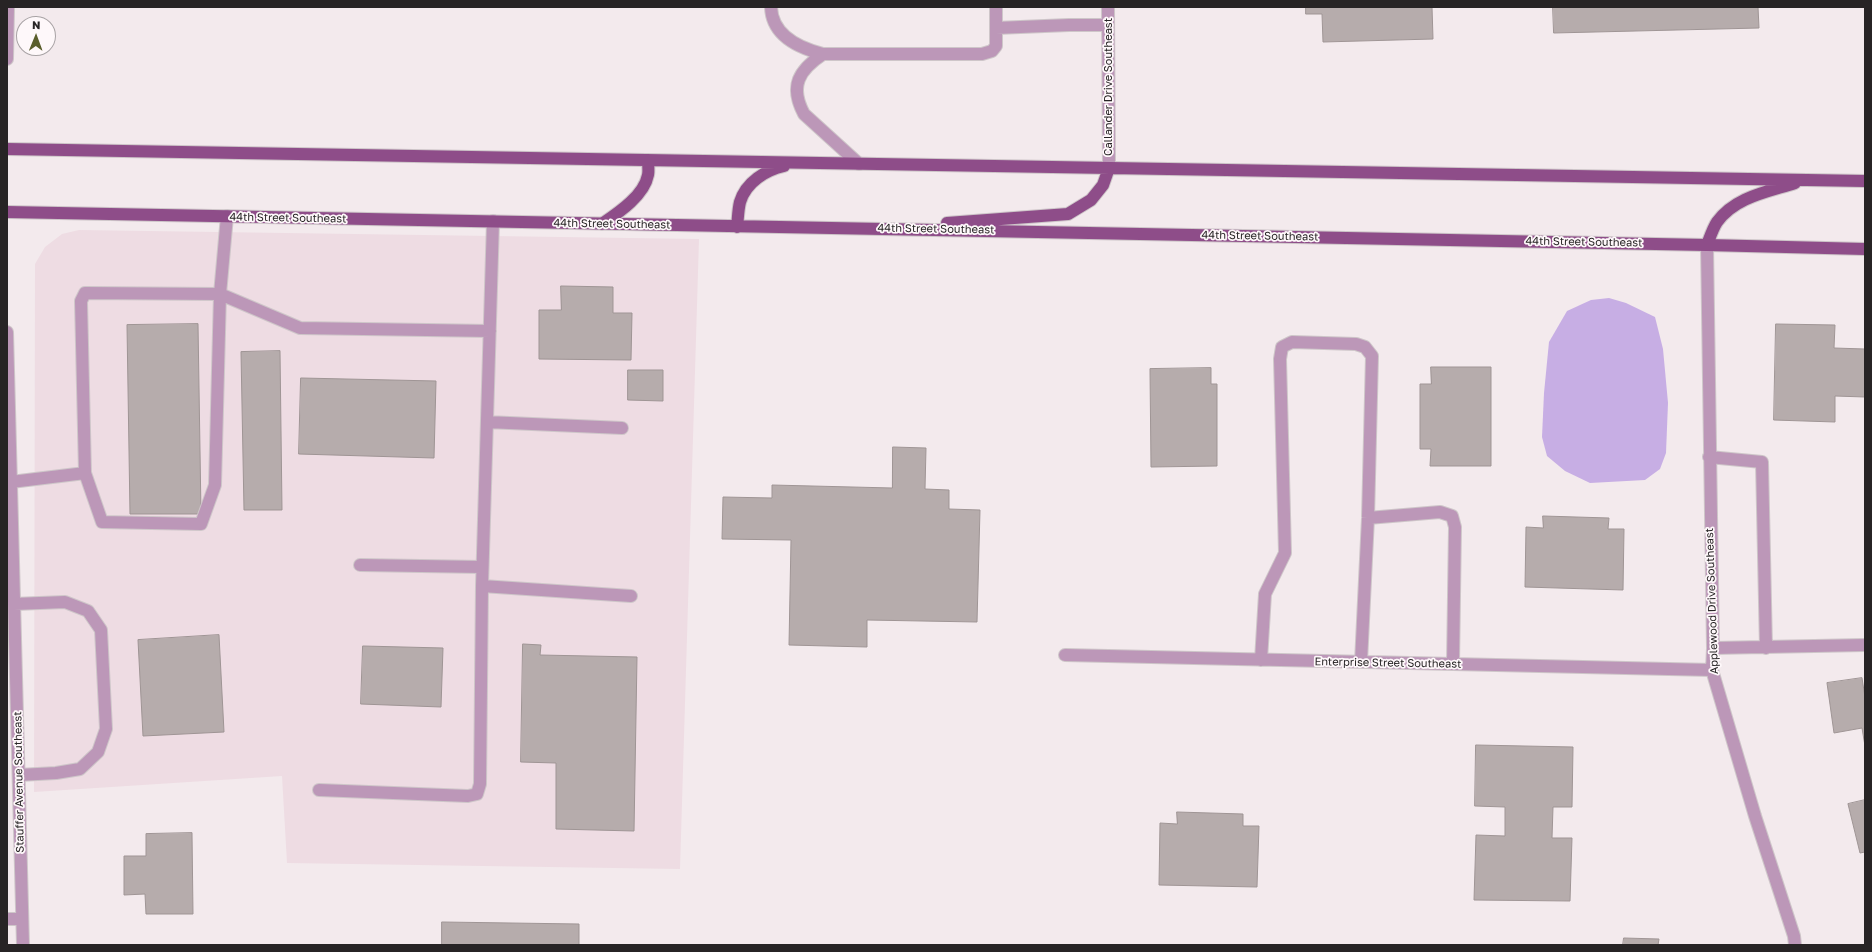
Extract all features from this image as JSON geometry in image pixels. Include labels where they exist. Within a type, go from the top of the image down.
[{"type":"main road","points":[[7,149],[1865,181]]},
{"type":"main road","points":[[602,224],[624,210],[643,187],[648,175],[648,160]]},
{"type":"main road","points":[[737,227],[740,200],[753,181],[771,169],[801,162]]},
{"type":"main road","points":[[866,228],[1068,214],[1091,200],[1103,185],[1109,168]]},
{"type":"main road","points":[[1707,244],[1717,222],[1732,206],[1748,198],[1805,180]]},
{"type":"main road","name":"44th Street Southeast","points":[[7,212],[737,227],[866,228],[1707,244],[1865,249]]},
{"type":"street","points":[[7,59],[8,7]]},
{"type":"street","points":[[771,7],[773,23],[788,40],[805,50],[823,54],[982,54],[992,51],[996,46],[996,7]]},
{"type":"street","name":"Callander Drive Southeast","points":[[1108,7],[1109,168]]},
{"type":"street","points":[[996,28],[1108,25]]},
{"type":"street","points":[[823,54],[810,63],[802,73],[797,83],[796,95],[804,114],[859,164]]},
{"type":"street","points":[[227,216],[220,294],[215,485],[201,524],[102,522],[85,473],[82,296],[85,293],[220,294],[300,328],[490,331]]},
{"type":"street","points":[[319,790],[468,796],[477,794],[480,784],[482,568],[493,222]]},
{"type":"street","name":"Applewood Drive Southeast","points":[[1707,244],[1713,648],[1712,670],[1755,816],[1794,936],[1795,945]]},
{"type":"street","name":"Stauffer Avenue Southeast","points":[[7,332],[11,482],[10,580],[14,604],[23,945]]},
{"type":"street","points":[[1261,660],[1265,594],[1285,553],[1280,359],[1282,347],[1292,342],[1356,344],[1365,347],[1372,356],[1368,518],[1360,662]]},
{"type":"street","points":[[487,422],[622,428]]},
{"type":"street","points":[[1709,458],[1762,462],[1766,648]]},
{"type":"street","points":[[11,482],[85,473]]},
{"type":"street","points":[[1368,518],[1440,512],[1452,516],[1455,527],[1453,664]]},
{"type":"street","points":[[360,565],[482,568]]},
{"type":"street","points":[[482,586],[632,596]]},
{"type":"street","points":[[14,604],[65,602],[88,611],[101,630],[106,728],[98,752],[80,769],[56,773],[19,775]]},
{"type":"street","points":[[1713,648],[1865,645]]},
{"type":"street","name":"Enterprise Street Southeast","points":[[1065,655],[1712,670]]},
{"type":"street","points":[[7,919],[22,919]]},
{"type":"shaded area","points":[[79,230],[699,239],[680,869],[287,863],[282,776],[34,792],[35,264],[45,247],[62,234]]},
{"type":"shaded area","points":[[1609,298],[1626,303],[1655,317],[1663,349],[1668,403],[1666,453],[1660,469],[1645,480],[1590,483],[1565,471],[1547,456],[1542,437],[1544,393],[1549,342],[1567,311],[1591,300]]},
{"type":"building","points":[[1306,7],[1432,7],[1433,39],[1323,42],[1322,14],[1306,14]]},
{"type":"building","points":[[1553,7],[1758,7],[1759,28],[1554,33]]},
{"type":"building","points":[[561,286],[613,287],[613,313],[632,313],[631,360],[539,359],[539,310],[561,310]]},
{"type":"building","points":[[198,324],[201,514],[130,514],[127,325]]},
{"type":"building","points":[[1776,324],[1835,325],[1834,348],[1865,349],[1865,397],[1835,396],[1835,422],[1774,420]]},
{"type":"building","points":[[280,351],[282,510],[244,510],[241,352]]},
{"type":"building","points":[[1431,367],[1491,367],[1491,466],[1430,466],[1431,449],[1420,449],[1420,384],[1431,384]]},
{"type":"building","points":[[1211,368],[1211,384],[1217,384],[1217,466],[1151,467],[1150,369]]},
{"type":"building","points":[[628,370],[663,370],[663,401],[628,400]]},
{"type":"building","points":[[301,378],[436,381],[434,458],[299,454]]},
{"type":"building","points":[[893,447],[926,448],[925,489],[949,490],[949,509],[980,510],[977,622],[867,620],[867,647],[789,645],[791,540],[722,539],[723,497],[772,498],[772,485],[892,488]]},
{"type":"building","points":[[1543,516],[1609,518],[1608,529],[1624,529],[1623,590],[1525,587],[1526,527],[1543,528]]},
{"type":"building","points":[[219,635],[224,732],[143,736],[138,640]]},
{"type":"building","points":[[523,644],[541,645],[540,655],[637,657],[634,831],[556,829],[556,763],[521,762]]},
{"type":"building","points":[[363,646],[443,648],[441,707],[361,704]]},
{"type":"building","points":[[1862,678],[1865,697],[1865,746],[1862,728],[1834,733],[1827,683]]},
{"type":"building","points":[[1476,745],[1573,747],[1572,807],[1553,807],[1552,838],[1572,838],[1570,901],[1474,900],[1476,835],[1505,836],[1505,807],[1475,806]]},
{"type":"building","points":[[1865,800],[1865,852],[1860,853],[1848,804]]},
{"type":"building","points":[[1177,812],[1243,814],[1243,826],[1259,826],[1257,887],[1159,885],[1160,823],[1177,824]]},
{"type":"building","points":[[192,833],[193,914],[146,914],[145,894],[124,895],[124,856],[146,856],[146,834]]},
{"type":"building","points":[[442,922],[579,924],[579,945],[442,945]]},
{"type":"building","points":[[1624,938],[1659,939],[1658,945],[1623,945]]}]
